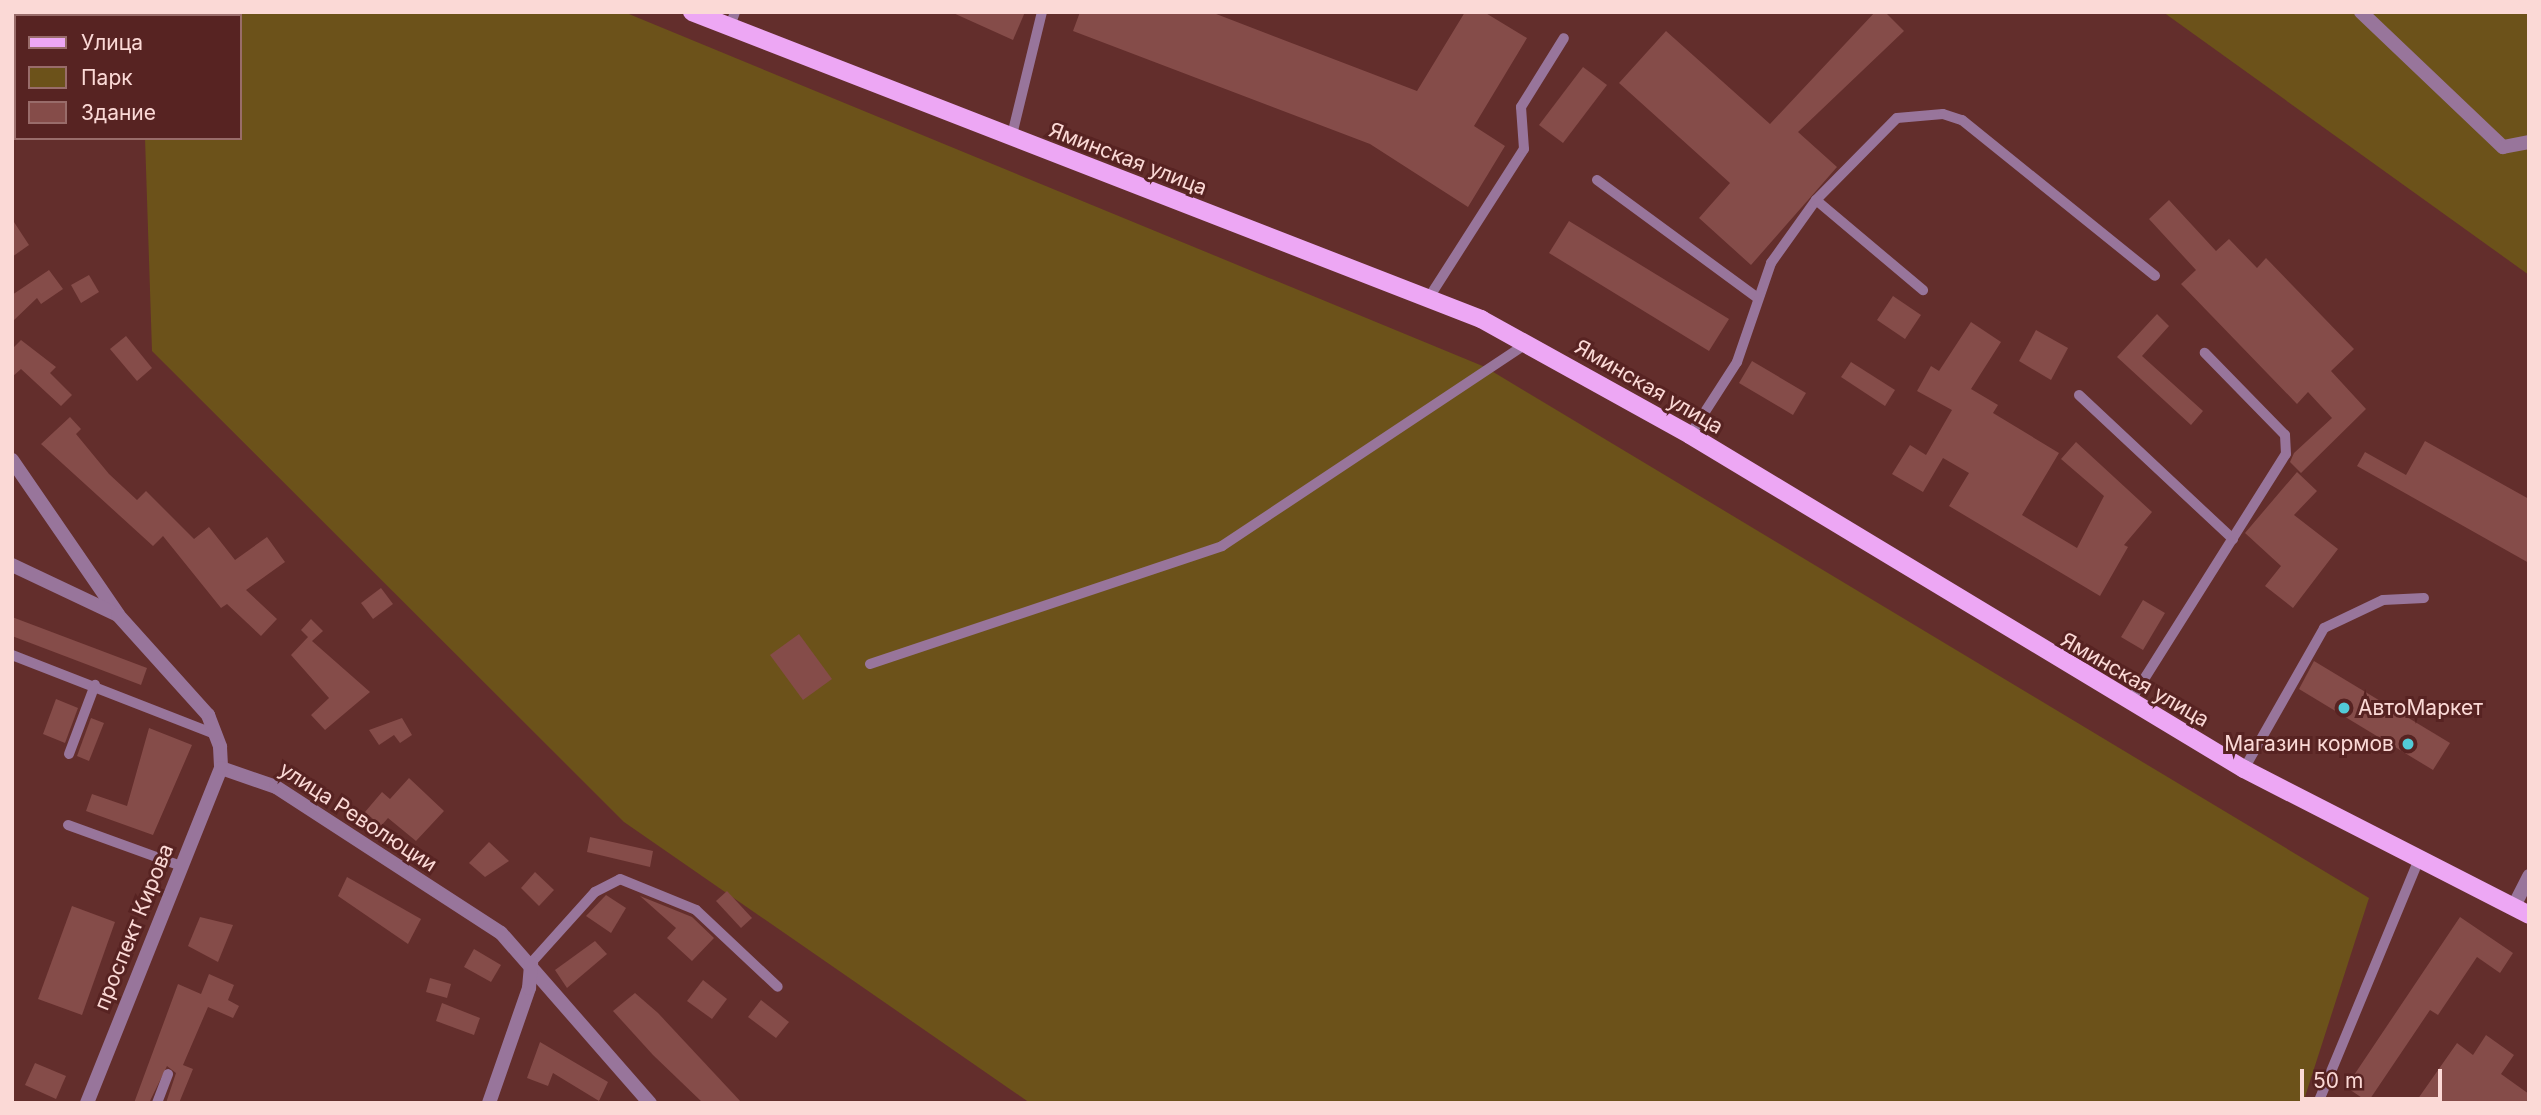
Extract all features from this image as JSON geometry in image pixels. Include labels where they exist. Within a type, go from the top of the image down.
[{"type":"main road","name":"Яминская улица","points":[[692,12],[733,19],[1011,139],[1428,299],[1527,344],[1690,435],[2129,703],[2244,769],[2420,857],[2521,912]]},
{"type":"street","points":[[2361,12],[2503,147],[2529,142]]},
{"type":"street","points":[[12,460],[118,615],[208,715],[217,735],[221,768]]},
{"type":"street","points":[[12,565],[118,615]]},
{"type":"street","name":"проспект Кирова","points":[[87,1103],[221,768]]},
{"type":"street","name":"улица Революции","points":[[221,768],[293,798],[501,933],[531,963],[650,1103]]},
{"type":"street","points":[[2521,912],[2529,876]]},
{"type":"street","points":[[489,1103],[529,989],[531,963]]},
{"type":"lane","points":[[1011,139],[1042,12]]},
{"type":"lane","points":[[1428,299],[1524,149],[1521,107],[1564,38]]},
{"type":"lane","points":[[1690,435],[1737,362],[1756,297],[1771,263],[1816,200],[1880,129],[1897,118],[1943,114],[1980,131],[2155,276]]},
{"type":"lane","points":[[1597,180],[1756,297]]},
{"type":"lane","points":[[1816,200],[1923,290]]},
{"type":"lane","points":[[870,664],[1222,545],[1527,344]]},
{"type":"lane","points":[[2129,703],[2233,539],[2288,445],[2206,353]]},
{"type":"lane","points":[[2079,395],[2233,539]]},
{"type":"lane","points":[[2244,769],[2324,628],[2383,600],[2424,598]]},
{"type":"lane","points":[[12,654],[217,735]]},
{"type":"lane","points":[[69,754],[95,685]]},
{"type":"lane","points":[[68,825],[181,866]]},
{"type":"lane","points":[[2318,1103],[2420,857]]},
{"type":"lane","points":[[531,963],[595,892],[620,879],[696,910],[778,987]]},
{"type":"lane","points":[[157,1103],[168,1074]]},
{"type":"green space","points":[[121,12],[624,12],[1485,367],[2369,898],[2303,1103],[1030,1103],[624,822],[152,351],[145,140],[242,140],[242,14]]},
{"type":"green space","points":[[2163,12],[2529,12],[2529,275]]},
{"type":"building","points":[[951,12],[1025,12],[1013,40]]},
{"type":"building","points":[[1080,12],[1211,12],[1417,91],[1465,12],[1484,12],[1527,38],[1474,126],[1505,146],[1468,207],[1370,144],[1073,31]]},
{"type":"building","points":[[1875,12],[1885,12],[1904,31],[1798,132],[1837,167],[1751,265],[1699,218],[1730,183],[1619,83],[1666,31],[1770,124]]},
{"type":"building","points":[[1583,67],[1607,85],[1563,143],[1539,125]]},
{"type":"building","points":[[2169,200],[2216,251],[2229,239],[2257,268],[2266,258],[2354,349],[2331,371],[2366,409],[2301,473],[2290,462],[2294,453],[2332,418],[2308,392],[2297,404],[2181,284],[2196,270],[2149,219]]},
{"type":"building","points":[[12,219],[29,245],[12,257]]},
{"type":"building","points":[[1569,221],[1729,319],[1709,351],[1549,253]]},
{"type":"building","points":[[49,270],[63,289],[41,304],[37,298],[12,322],[12,295]]},
{"type":"building","points":[[89,275],[99,292],[81,303],[71,285]]},
{"type":"building","points":[[1893,296],[1921,315],[1905,339],[1877,320]]},
{"type":"building","points":[[2157,314],[2169,326],[2142,356],[2203,411],[2191,425],[2117,357]]},
{"type":"building","points":[[1971,322],[2001,342],[1971,389],[1998,405],[1993,413],[2059,453],[2022,515],[2077,548],[2104,496],[2061,459],[2076,442],[2152,512],[2124,545],[2128,547],[2100,596],[1949,506],[1969,473],[1943,458],[1923,492],[1892,474],[1910,445],[1926,455],[1952,410],[1917,391],[1931,366],[1939,371]]},
{"type":"building","points":[[2036,330],[2068,348],[2051,380],[2019,361]]},
{"type":"building","points":[[126,336],[152,368],[137,381],[110,349]]},
{"type":"building","points":[[21,340],[56,367],[50,373],[72,395],[61,406],[21,369],[12,377],[12,349]]},
{"type":"building","points":[[1752,361],[1806,393],[1793,415],[1739,383]]},
{"type":"building","points":[[1851,362],[1895,390],[1885,406],[1841,377]]},
{"type":"building","points":[[70,417],[81,429],[76,434],[109,474],[137,500],[146,491],[194,539],[209,527],[235,560],[267,537],[285,562],[246,590],[277,619],[261,636],[227,604],[221,608],[163,536],[153,546],[41,444]]},
{"type":"building","points":[[2425,441],[2529,499],[2529,563],[2357,466],[2365,452],[2406,475]]},
{"type":"building","points":[[2297,472],[2317,491],[2294,515],[2338,549],[2293,608],[2265,586],[2281,566],[2245,533]]},
{"type":"building","points":[[381,588],[393,604],[373,619],[361,603]]},
{"type":"building","points":[[2143,600],[2165,613],[2143,650],[2121,637]]},
{"type":"building","points":[[12,617],[147,668],[141,685],[12,636]]},
{"type":"building","points":[[311,619],[323,631],[312,641],[370,692],[325,730],[311,715],[329,698],[291,655],[308,637],[301,630]]},
{"type":"building","points":[[799,634],[832,679],[803,700],[770,655]]},
{"type":"building","points":[[2314,661],[2450,743],[2433,770],[2299,689]]},
{"type":"building","points":[[56,699],[78,708],[65,743],[43,734]]},
{"type":"building","points":[[91,718],[104,723],[89,761],[77,756]]},
{"type":"building","points":[[402,718],[412,735],[400,743],[394,735],[379,745],[369,730]]},
{"type":"building","points":[[149,728],[192,745],[153,835],[86,811],[92,794],[127,806]]},
{"type":"building","points":[[409,778],[444,811],[416,841],[388,818],[381,826],[365,812],[382,792],[390,799]]},
{"type":"building","points":[[590,837],[653,851],[650,867],[587,852]]},
{"type":"building","points":[[489,842],[509,861],[485,877],[469,863]]},
{"type":"building","points":[[535,872],[554,890],[539,906],[521,888]]},
{"type":"building","points":[[347,877],[421,919],[408,944],[338,896]]},
{"type":"building","points":[[727,891],[752,918],[741,928],[716,901]]},
{"type":"building","points":[[606,895],[626,908],[611,933],[586,916]]},
{"type":"building","points":[[640,896],[692,917],[714,938],[692,961],[667,938],[676,928]]},
{"type":"building","points":[[72,906],[115,922],[82,1015],[38,999]]},
{"type":"building","points":[[200,917],[233,925],[218,962],[188,946]]},
{"type":"building","points":[[2460,917],[2513,953],[2500,973],[2477,957],[2438,1015],[2430,1010],[2368,1102],[2346,1087]]},
{"type":"building","points":[[595,941],[607,954],[567,988],[555,970]]},
{"type":"building","points":[[474,949],[501,965],[491,982],[464,967]]},
{"type":"building","points":[[209,974],[234,985],[228,1000],[239,1006],[233,1018],[208,1007],[183,1065],[193,1069],[179,1103],[166,1103],[176,1073],[167,1066],[149,1103],[134,1103],[178,984],[201,994]]},
{"type":"building","points":[[430,978],[451,984],[447,998],[426,992]]},
{"type":"building","points":[[703,980],[727,999],[712,1019],[687,1001]]},
{"type":"building","points":[[635,993],[658,1013],[742,1103],[703,1103],[653,1055],[613,1011]]},
{"type":"building","points":[[761,1000],[789,1022],[776,1038],[748,1017]]},
{"type":"building","points":[[442,1003],[480,1018],[474,1035],[436,1021]]},
{"type":"building","points":[[2486,1035],[2514,1055],[2501,1074],[2529,1094],[2529,1103],[2415,1103],[2457,1043],[2473,1055]]},
{"type":"building","points":[[540,1042],[608,1082],[599,1101],[553,1073],[548,1086],[527,1078]]},
{"type":"building","points":[[35,1063],[66,1076],[56,1099],[25,1085]]},
{"type":"place","name":"АвтоМаркет","points":[[2344,708]]},
{"type":"place","name":"Магазин кормов","points":[[2408,744]]}]
